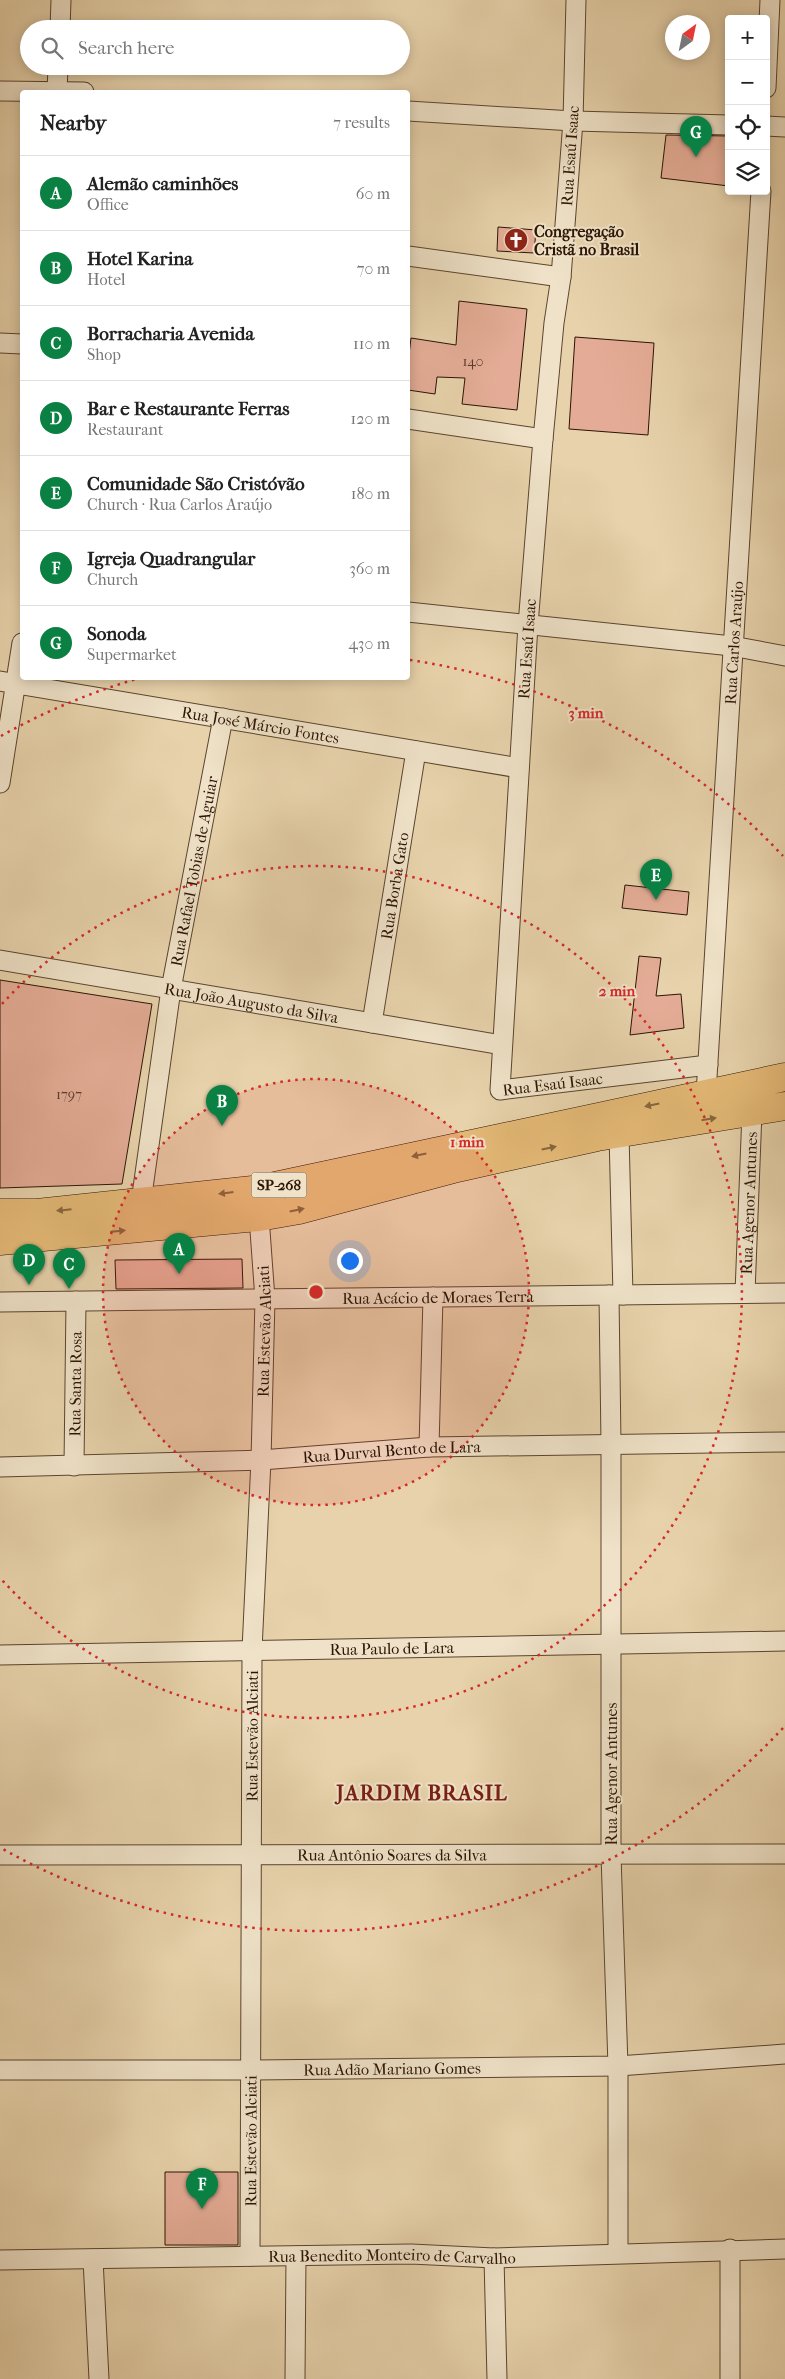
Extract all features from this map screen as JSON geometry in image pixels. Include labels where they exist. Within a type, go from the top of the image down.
[{"type":"main road","name":"SP-268","points":[[0,1213],[37,1212],[261,1189],[785,1077]]},
{"type":"main road","name":"SP-268","points":[[0,1241],[259,1217],[308,1207],[457,1168],[619,1134],[785,1106]]},
{"type":"street","points":[[60,20],[61,0]]},
{"type":"street","name":"Rua Esaú Isaac","points":[[576,0],[573,120],[561,277],[554,323],[528,625],[500,1090],[708,1065]]},
{"type":"street","points":[[767,60],[770,0]]},
{"type":"street","points":[[57,90],[58,75]]},
{"type":"street","points":[[0,91],[20,91]]},
{"type":"street","points":[[410,111],[573,120],[725,125]]},
{"type":"street","points":[[770,126],[785,127]]},
{"type":"street","name":"Rua Carlos Araújo","points":[[706,1094],[761,195]]},
{"type":"street","points":[[410,256],[561,277]]},
{"type":"street","points":[[0,343],[20,344]]},
{"type":"street","points":[[410,419],[543,439]]},
{"type":"street","points":[[410,612],[732,646],[785,656]]},
{"type":"street","points":[[0,783],[8,682],[20,649]]},
{"type":"street","name":"Rua José Márcio Fontes","points":[[8,682],[519,768]]},
{"type":"street","name":"Rua Rafael Tobias de Aguiar","points":[[142,1202],[171,989],[223,718]]},
{"type":"street","name":"Rua Borba Gato","points":[[372,1022],[416,751]]},
{"type":"street","name":"Rua João Augusto da Silva","points":[[0,960],[502,1044]]},
{"type":"street","name":"Rua Agenor Antunes","points":[[745,1293],[752,1112]]},
{"type":"street","name":"Rua Agenor Antunes","points":[[618,2252],[618,2066],[611,1855],[611,1444],[619,1134]]},
{"type":"street","name":"Rua Estevão Alciati","points":[[250,2256],[252,1650],[261,1460],[265,1299],[259,1217]]},
{"type":"street","name":"Rua Acácio de Moraes Terra","points":[[0,1302],[785,1292]]},
{"type":"street","points":[[429,1446],[432,1297]]},
{"type":"street","name":"Rua Santa Rosa","points":[[74,1466],[76,1301]]},
{"type":"street","points":[[785,1433],[785,1442]]},
{"type":"street","name":"Rua Durval Bento de Lara","points":[[0,1467],[261,1460],[429,1446],[785,1442]]},
{"type":"street","name":"Rua Paulo de Lara","points":[[0,1655],[785,1641]]},
{"type":"street","name":"Rua Antônio Soares da Silva","points":[[0,1855],[785,1854]]},
{"type":"street","name":"Rua Adão Mariano Gomes","points":[[0,2070],[252,2070],[618,2066],[785,2054]]},
{"type":"street","name":"Rua Benedito Monteiro de Carvalho","points":[[0,2260],[411,2254],[494,2258],[618,2252],[785,2249]]},
{"type":"street","points":[[730,2250],[730,2379]]},
{"type":"street","points":[[295,2379],[296,2256]]},
{"type":"street","points":[[494,2258],[497,2379]]},
{"type":"street","points":[[93,2259],[99,2379]]},
{"type":"building","points":[[666,135],[725,136],[725,186],[661,178]]},
{"type":"building","name":"Congregação Cristã no Brasil","points":[[498,227],[536,230],[534,253],[497,251]]},
{"type":"building","points":[[459,301],[527,309],[517,410],[462,404],[465,378],[437,377],[435,394],[410,390],[411,338],[456,345]]},
{"type":"building","points":[[575,337],[654,343],[648,435],[569,429]]},
{"type":"building","points":[[625,885],[689,892],[687,915],[622,908]]},
{"type":"building","points":[[639,956],[661,958],[656,996],[681,994],[684,1028],[630,1035]]},
{"type":"building","points":[[0,980],[152,1004],[122,1184],[0,1188]]},
{"type":"building","points":[[242,1259],[243,1288],[116,1289],[115,1260]]},
{"type":"building","points":[[165,2172],[238,2172],[238,2245],[165,2245]]},
{"type":"place","name":"Sonoda","points":[[696,157]]},
{"type":"place","name":"Congregação Cristã no Brasil","points":[[516,240]]},
{"type":"place","name":"Comunidade São Cristóvão","points":[[656,900]]},
{"type":"place","name":"Hotel Karina","points":[[222,1126]]},
{"type":"place","name":"Alemão caminhões","points":[[179,1274]]},
{"type":"place","name":"Bar e Restaurante Ferras","points":[[29,1285]]},
{"type":"place","name":"Borracharia Avenida","points":[[69,1289]]},
{"type":"place","name":"Igreja Quadrangular","points":[[202,2209]]},
{"type":"district","name":"JARDIM BRASIL","points":[[422,1793]]}]
